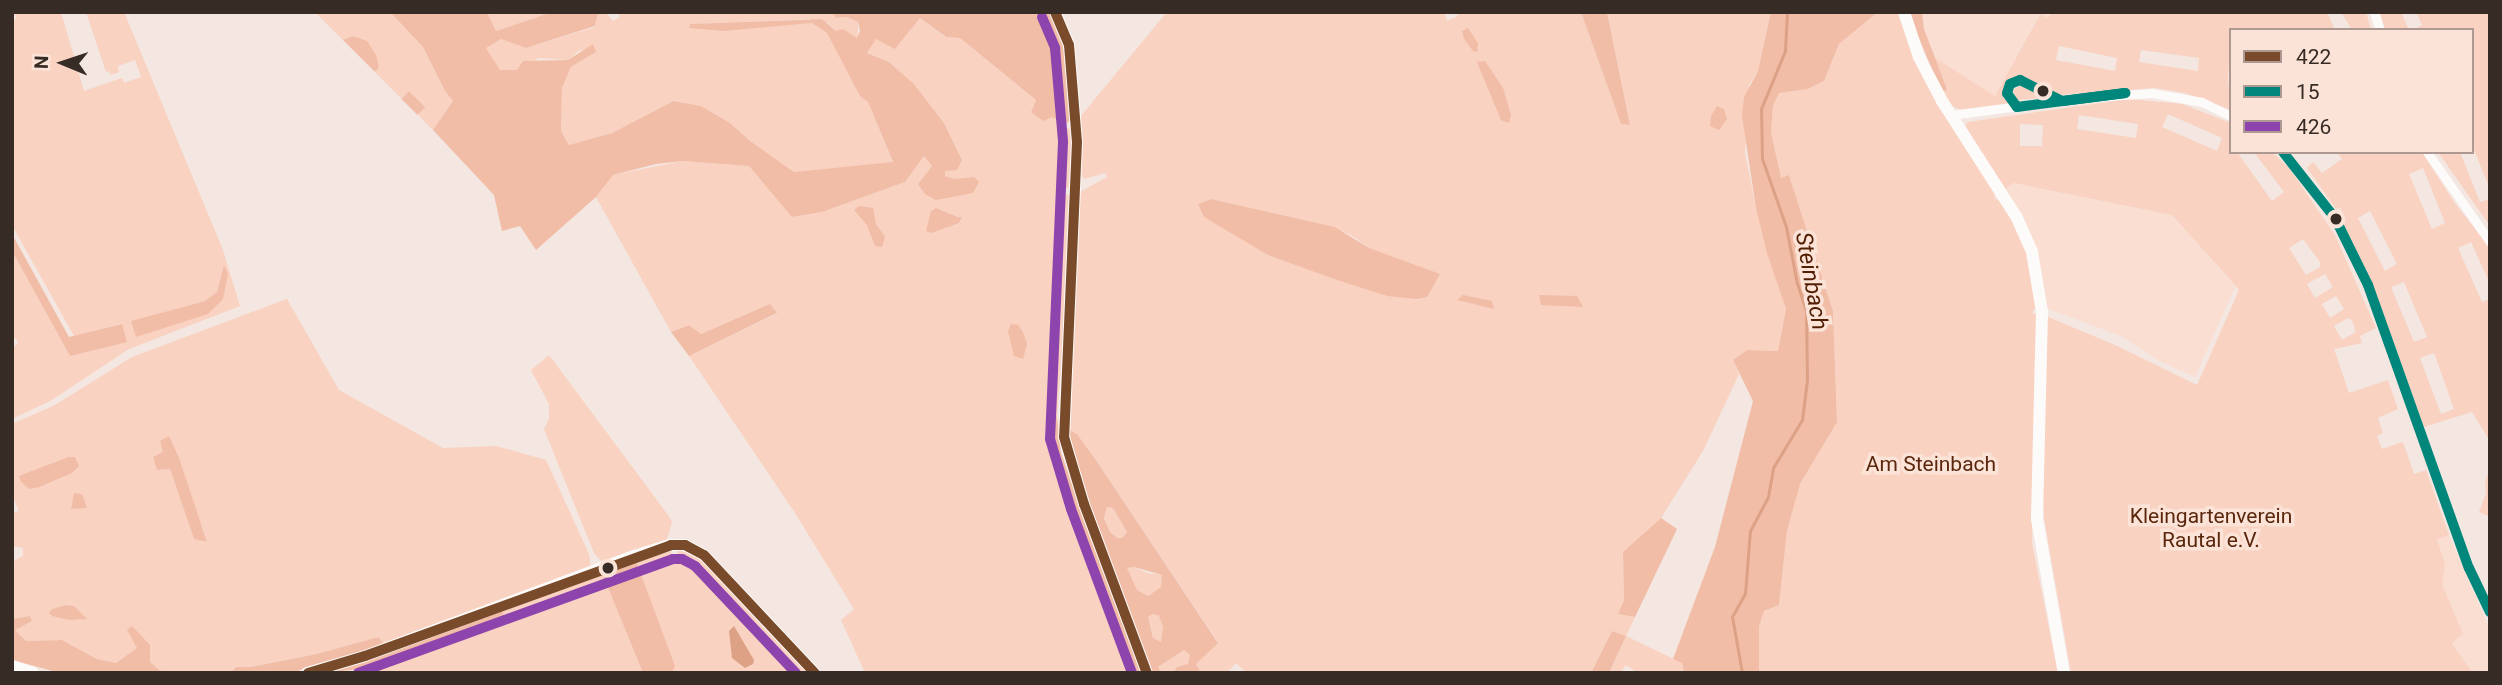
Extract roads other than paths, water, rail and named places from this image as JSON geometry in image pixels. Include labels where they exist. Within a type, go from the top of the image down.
[{"type":"street","points":[[1055,12],[1069,44],[1077,142],[1063,437],[1084,504],[1147,673]]},
{"type":"street","points":[[1904,12],[1919,57],[1951,115],[2017,218],[2032,253],[2042,312],[2037,529],[2064,673]]},
{"type":"street","points":[[1951,115],[2114,94],[2152,93],[2202,102],[2229,115]]},
{"type":"street","points":[[2285,154],[2335,218],[2368,285],[2469,568],[2490,613]]},
{"type":"street","points":[[2428,154],[2490,242]]},
{"type":"street","points":[[307,673],[365,656],[634,556],[671,545],[685,545],[697,549],[712,562],[815,673]]},
{"type":"street","points":[[12,666],[33,673]]},
{"type":"waterway","name":"Steinbach","points":[[1742,673],[1732,617],[1745,594],[1750,531],[1768,497],[1773,468],[1802,420],[1807,380],[1806,311],[1797,284],[1786,227],[1762,159],[1761,109],[1785,51],[1787,12]]},
{"type":"park label","name":"Am Steinbach","points":[[1931,464]]},
{"type":"park label","name":"Kleingartenverein Rautal e.V.","points":[[2211,528]]}]
